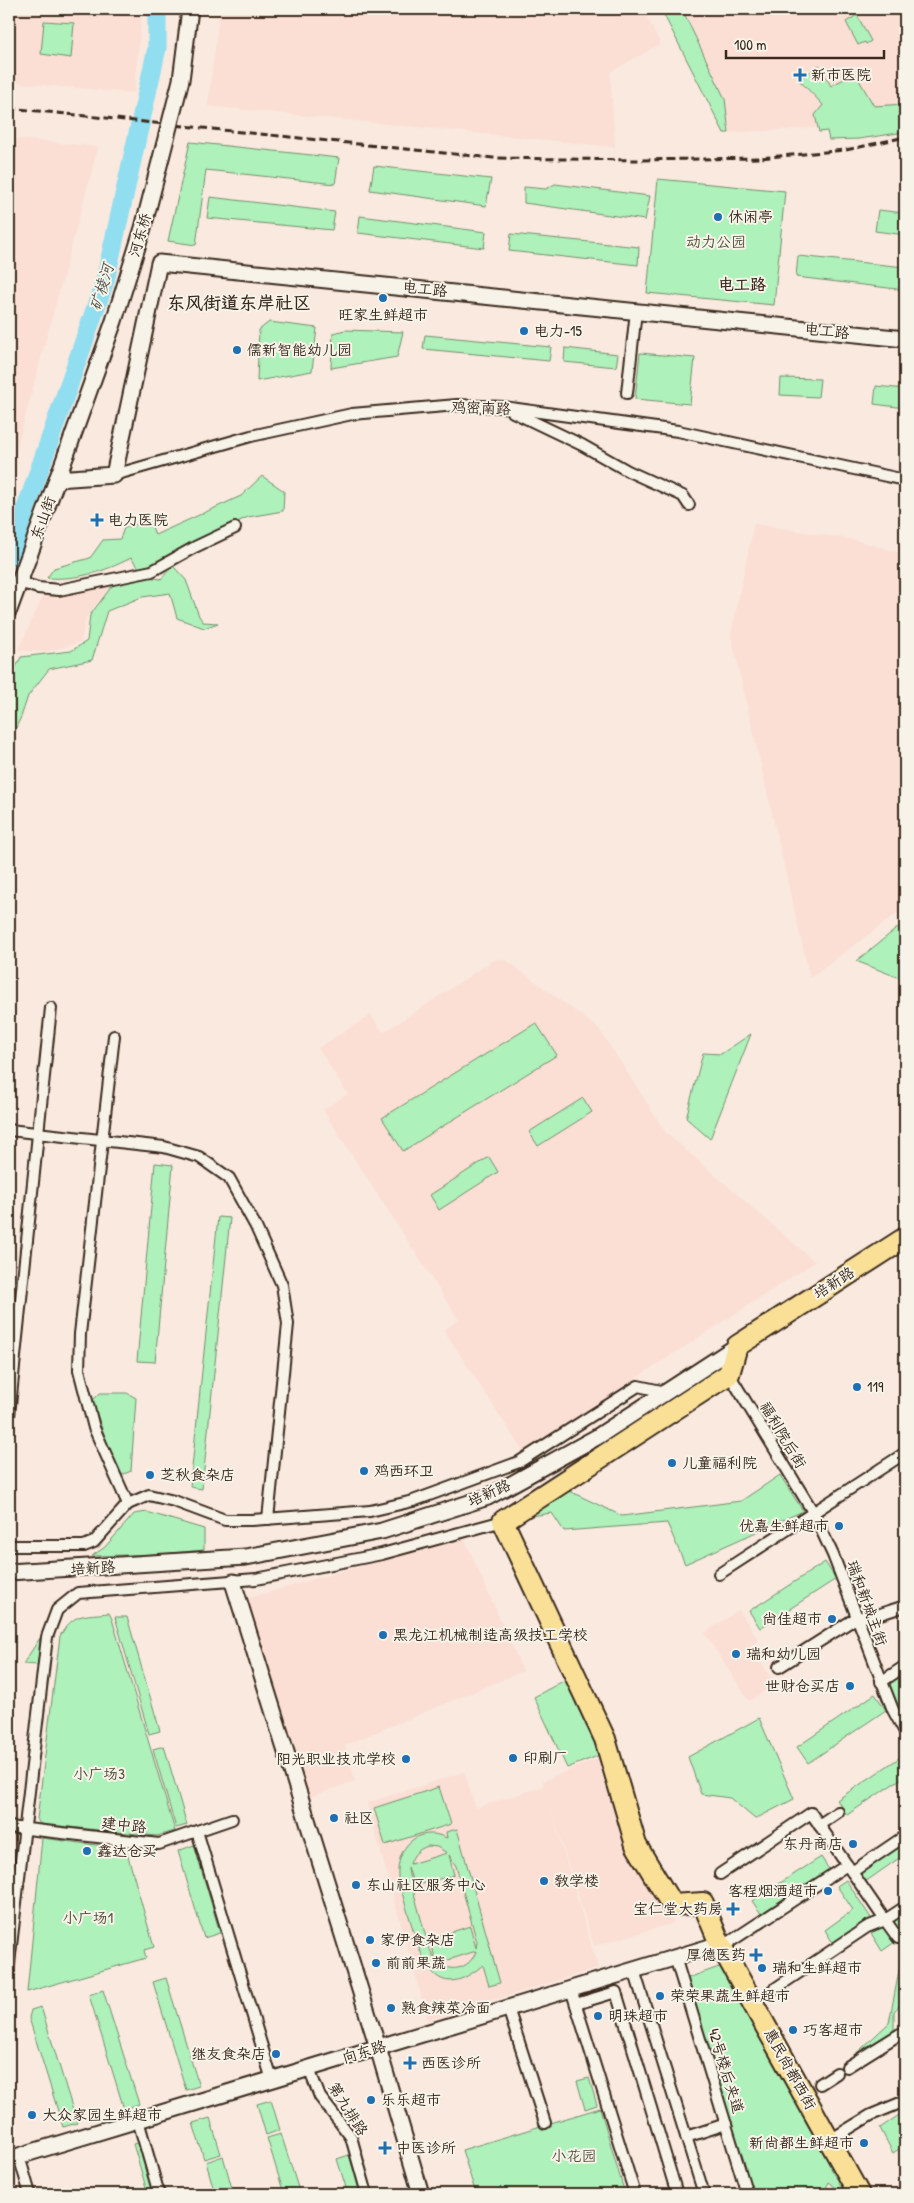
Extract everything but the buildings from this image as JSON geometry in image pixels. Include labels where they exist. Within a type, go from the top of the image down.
[{"type":"highway","name":"培新路","points":[[737,1346],[905,1238]]},
{"type":"highway","points":[[504,1521],[729,1374],[737,1346]]},
{"type":"highway","name":"惠民尚都西街","points":[[504,1521],[605,1740],[636,1845],[672,1905],[703,1903],[721,1946],[859,2194]]},
{"type":"street","name":"河东桥","points":[[66,455],[114,321],[143,228],[181,80],[190,9]]},
{"type":"street","name":"电工路","points":[[114,474],[159,263],[905,339]]},
{"type":"street","points":[[627,393],[636,311]]},
{"type":"street","name":"鸡密南路","points":[[57,479],[114,474],[251,436],[352,414],[456,405],[503,407],[678,431],[905,480]]},
{"type":"street","points":[[503,407],[683,496],[689,505]]},
{"type":"street","name":"东山街","points":[[9,610],[66,455]]},
{"type":"street","points":[[19,582],[38,588],[59,590],[152,571],[195,547],[235,528]]},
{"type":"street","points":[[9,1415],[51,1008]]},
{"type":"street","points":[[114,1036],[80,1334],[79,1370],[94,1428],[128,1504]]},
{"type":"street","points":[[9,1130],[164,1147],[199,1157],[229,1178],[255,1225],[282,1285],[288,1334],[268,1519]]},
{"type":"street","name":"培新路","points":[[9,1572],[246,1557],[382,1531],[488,1496],[597,1437],[737,1346]]},
{"type":"street","name":"福利院后街","points":[[729,1374],[813,1512]]},
{"type":"street","points":[[9,1546],[84,1546],[94,1542],[128,1504],[150,1495],[174,1501],[225,1520],[268,1519],[370,1511],[412,1501],[519,1462],[638,1386],[666,1392]]},
{"type":"street","points":[[719,1574],[905,1453]]},
{"type":"street","name":"瑞和新城主街","points":[[813,1512],[833,1554],[895,1717],[905,1732]]},
{"type":"street","points":[[9,1963],[47,1637],[57,1610],[78,1593],[233,1582],[382,1554],[504,1521]]},
{"type":"street","points":[[233,1582],[378,2048],[421,2194]]},
{"type":"street","points":[[779,1667],[856,1618],[877,1615],[905,1606]]},
{"type":"street","points":[[881,1682],[902,1668],[905,1673]]},
{"type":"street","points":[[819,1825],[838,1812]]},
{"type":"street","points":[[720,1874],[812,1813],[898,1938]]},
{"type":"street","name":"建中路","points":[[9,1828],[159,1844],[232,1819]]},
{"type":"street","points":[[197,1832],[272,2080]]},
{"type":"street","points":[[721,1946],[905,1836]]},
{"type":"street","points":[[770,1992],[867,1927],[885,1920],[905,1907]]},
{"type":"street","name":"向东路","points":[[14,2158],[676,1957],[721,1946]]},
{"type":"street","name":"42号楼后夹道","points":[[676,1957],[748,2194]]},
{"type":"street","points":[[634,1970],[704,2194]]},
{"type":"street","points":[[571,1989],[635,2194]]},
{"type":"street","points":[[576,2004],[616,1992],[677,2194]]},
{"type":"street","points":[[508,2008],[545,2123]]},
{"type":"street","points":[[847,2067],[900,2034],[905,2033]]},
{"type":"street","name":"第九排路","points":[[309,2069],[320,2097],[351,2137],[367,2194]]},
{"type":"street","points":[[820,2084],[837,2073]]},
{"type":"street","points":[[830,2140],[871,2114],[905,2101]]},
{"type":"street","points":[[138,2120],[159,2194]]},
{"type":"street","points":[[686,2137],[726,2124]]},
{"type":"street","points":[[14,2158],[30,2194]]},
{"type":"shaded area","points":[[9,9],[142,9],[134,93],[9,82]]},
{"type":"shaded area","points":[[220,9],[643,9],[660,44],[610,72],[615,147],[208,106]]},
{"type":"shaded area","name":"新市医院","points":[[661,9],[905,9],[905,111],[812,128],[724,133]]},
{"type":"shaded area","points":[[9,138],[98,147],[9,476]]},
{"type":"shaded area","points":[[754,524],[854,540],[905,554],[905,907],[810,978],[731,635]]},
{"type":"shaded area","points":[[49,584],[111,585],[85,619],[81,642],[45,652],[18,650]]},
{"type":"shaded area","points":[[496,959],[506,960],[599,1029],[666,1133],[815,1262],[523,1451],[444,1330],[459,1320],[323,1110],[348,1094],[318,1048],[371,1015],[383,1033]]},
{"type":"shaded area","name":"黑龙江机械制造高级技工学校","points":[[463,1536],[523,1671],[345,1745],[355,1781],[310,1797],[247,1599]]},
{"type":"shaded area","points":[[739,1610],[758,1640],[750,1646],[775,1684],[749,1701],[705,1633]]},
{"type":"shaded area","points":[[606,1755],[631,1846],[674,1923],[594,1946],[544,1787],[598,1968],[428,2020],[367,1803],[464,1772],[476,1808],[544,1786],[543,1781]]},
{"type":"shaded area","points":[[9,1950],[20,1950],[9,2014]]},
{"type":"green space","points":[[661,9],[682,9],[725,99],[729,133],[724,133]]},
{"type":"green space","points":[[857,15],[871,41],[866,44],[865,42],[858,45],[846,22]]},
{"type":"green space","points":[[44,21],[74,23],[71,58],[41,54]]},
{"type":"green space","points":[[819,65],[831,86],[855,73],[874,106],[905,104],[905,132],[859,139],[829,140],[827,131],[819,132],[815,115],[823,105],[799,80]]},
{"type":"green space","points":[[190,142],[339,158],[335,184],[206,170],[196,245],[168,241]]},
{"type":"green space","points":[[374,166],[491,179],[486,206],[370,190]]},
{"type":"green space","name":"动力公园","points":[[658,179],[785,191],[774,305],[647,293]]},
{"type":"green space","points":[[555,184],[650,196],[645,220],[524,203],[524,187],[546,189]]},
{"type":"green space","points":[[210,197],[335,212],[332,230],[207,218]]},
{"type":"green space","points":[[878,210],[905,213],[905,235],[875,231]]},
{"type":"green space","points":[[360,216],[486,232],[484,248],[358,233]]},
{"type":"green space","points":[[511,234],[639,247],[638,265],[509,251]]},
{"type":"green space","points":[[798,256],[905,267],[905,290],[796,277]]},
{"type":"green space","points":[[269,322],[317,328],[312,371],[257,381],[259,330]]},
{"type":"green space","points":[[345,330],[403,332],[397,357],[331,368],[333,333]]},
{"type":"green space","points":[[425,335],[551,347],[549,361],[423,349]]},
{"type":"green space","points":[[565,348],[618,354],[616,367],[564,362]]},
{"type":"green space","points":[[640,353],[695,358],[690,404],[635,399]]},
{"type":"green space","points":[[781,378],[820,379],[818,397],[780,395]]},
{"type":"green space","points":[[876,386],[905,389],[905,408],[874,404]]},
{"type":"green space","points":[[262,476],[284,491],[283,511],[248,517],[192,543],[161,562],[139,568],[131,558],[90,574],[69,578],[47,578],[54,568],[90,558],[103,540],[120,539],[124,528],[150,521],[155,535],[241,496]]},
{"type":"green space","points":[[173,566],[186,580],[203,622],[218,623],[204,628],[177,618],[170,593],[142,597],[107,611],[92,660],[49,669],[28,696],[21,717],[9,742],[9,681],[21,657],[71,651],[87,641],[90,615],[115,582],[141,576],[161,579]]},
{"type":"green space","points":[[905,922],[905,980],[856,961]]},
{"type":"green space","points":[[536,1023],[557,1055],[403,1151],[382,1118]]},
{"type":"green space","points":[[751,1034],[710,1139],[686,1118],[703,1053],[721,1054]]},
{"type":"green space","points":[[583,1098],[592,1112],[538,1146],[529,1132]]},
{"type":"green space","points":[[489,1157],[498,1172],[439,1210],[430,1195]]},
{"type":"green space","points":[[155,1163],[173,1165],[155,1362],[137,1361]]},
{"type":"green space","points":[[218,1217],[230,1218],[202,1489],[190,1487]]},
{"type":"green space","points":[[100,1393],[127,1393],[136,1398],[131,1471],[122,1475],[118,1472],[92,1401]]},
{"type":"green space","points":[[780,1475],[803,1511],[685,1564],[667,1523],[564,1531],[552,1513],[524,1517],[565,1489],[622,1516],[741,1501]]},
{"type":"green space","points":[[147,1512],[204,1529],[204,1550],[161,1554],[92,1556],[105,1547],[134,1514]]},
{"type":"green space","points":[[825,1562],[836,1579],[760,1628],[749,1611]]},
{"type":"green space","name":"小广场3","points":[[109,1613],[175,1831],[157,1836],[40,1824],[37,1819],[60,1636],[65,1628],[75,1619],[86,1615]]},
{"type":"green space","points":[[115,1617],[127,1617],[160,1731],[149,1734]]},
{"type":"green space","points":[[40,1638],[38,1665],[23,1664]]},
{"type":"green space","points":[[901,1675],[905,1682],[905,1706],[897,1711],[887,1685]]},
{"type":"green space","points":[[565,1680],[600,1755],[567,1768],[534,1697]]},
{"type":"green space","points":[[875,1694],[886,1710],[808,1763],[797,1747]]},
{"type":"green space","points":[[759,1718],[794,1799],[755,1819],[730,1798],[701,1794],[688,1757]]},
{"type":"green space","points":[[164,1746],[187,1825],[176,1828],[153,1749]]},
{"type":"green space","points":[[905,1754],[905,1776],[847,1815],[837,1800]]},
{"type":"green space","points":[[439,1787],[451,1824],[385,1845],[374,1808]]},
{"type":"green space","points":[[457,1829],[500,1983],[489,1986],[483,1965],[468,1976],[455,1981],[444,1980],[435,1975],[428,1966],[417,1941],[398,1877],[398,1866],[405,1848],[411,1841],[426,1834],[436,1834],[447,1838],[446,1832]],"holes":[[[428,1846],[437,1847],[447,1853],[410,1864],[417,1852]],[[449,1855],[456,1866],[477,1942],[476,1948],[470,1926],[430,1939],[436,1961],[429,1948],[408,1867],[414,1886],[454,1875]],[[476,1951],[474,1957],[461,1967],[450,1968],[439,1963]]]},
{"type":"green space","name":"小广场1","points":[[42,1838],[126,1849],[154,1947],[144,1950],[146,1958],[27,1992]]},
{"type":"green space","points":[[905,1841],[905,1854],[865,1882],[859,1873]]},
{"type":"green space","points":[[194,1845],[220,1933],[204,1938],[178,1851]]},
{"type":"green space","points":[[821,1857],[830,1871],[762,1915],[752,1901]]},
{"type":"green space","points":[[846,1880],[871,1918],[833,1943],[825,1930],[853,1910],[837,1886]]},
{"type":"green space","points":[[905,1911],[905,1935],[882,1951],[871,1933]]},
{"type":"green space","points":[[905,1953],[905,1992],[899,2006],[894,2011],[894,2030],[847,2062],[889,2023],[902,1955]]},
{"type":"green space","points":[[719,1967],[726,1969],[850,2194],[843,2194],[829,2182],[823,2194],[751,2194],[685,1979]]},
{"type":"green space","points":[[166,1978],[199,2086],[186,2090],[153,1982]]},
{"type":"green space","points":[[103,1990],[139,2104],[124,2109],[89,1995]]},
{"type":"green space","points":[[41,2007],[77,2123],[63,2127],[29,2018],[31,2010]]},
{"type":"green space","points":[[589,2078],[597,2105],[585,2109],[577,2081]]},
{"type":"green space","points":[[271,2100],[280,2130],[266,2135],[257,2104]]},
{"type":"green space","name":"小花园","points":[[600,2108],[625,2194],[476,2194],[462,2150]]},
{"type":"green space","points":[[905,2111],[905,2145],[893,2153],[880,2128]]},
{"type":"green space","points":[[210,2118],[221,2154],[204,2159],[193,2123]]},
{"type":"green space","points":[[281,2134],[300,2194],[284,2194],[267,2138]]},
{"type":"green space","points":[[141,2142],[157,2194],[148,2194],[133,2144]]},
{"type":"green space","points":[[349,2155],[362,2194],[348,2194],[337,2159]]},
{"type":"green space","points":[[223,2156],[233,2192],[215,2194],[206,2162]]},
{"type":"waterway","name":"矿棱河","points":[[9,557],[105,281],[157,48],[157,9]]},
{"type":"railway","points":[[9,108],[493,158],[639,160],[759,158],[846,150],[905,137]]},
{"type":"place","name":"新市医院","points":[[800,75]]},
{"type":"place","name":"休闲亭","points":[[718,217]]},
{"type":"place","name":"旺家生鲜超市","points":[[383,298]]},
{"type":"place","name":"电力-15","points":[[524,331]]},
{"type":"place","name":"儒新智能幼儿园","points":[[237,350]]},
{"type":"place","name":"电力医院","points":[[97,520]]},
{"type":"place","name":"119","points":[[857,1387]]},
{"type":"place","name":"儿童福利院","points":[[672,1463]]},
{"type":"place","name":"鸡西环卫","points":[[364,1471]]},
{"type":"place","name":"芝秋食杂店","points":[[150,1475]]},
{"type":"place","name":"优嘉生鲜超市","points":[[839,1526]]},
{"type":"place","name":"尚佳超市","points":[[832,1619]]},
{"type":"place","name":"黑龙江机械制造高级技工学校","points":[[383,1635]]},
{"type":"place","name":"瑞和幼儿园","points":[[736,1654]]},
{"type":"place","name":"世财仓买店","points":[[850,1686]]},
{"type":"place","name":"印刷厂","points":[[513,1758]]},
{"type":"place","name":"阳光职业技术学校","points":[[406,1759]]},
{"type":"place","name":"社区","points":[[334,1818]]},
{"type":"place","name":"东丹商店","points":[[853,1844]]},
{"type":"place","name":"鑫达仓买","points":[[87,1851]]},
{"type":"place","name":"教学楼","points":[[544,1881]]},
{"type":"place","name":"东山社区服务中心","points":[[356,1885]]},
{"type":"place","name":"客程烟酒超市","points":[[828,1891]]},
{"type":"place","name":"宝仁堂大药房","points":[[733,1909]]},
{"type":"place","name":"家伊食杂店","points":[[370,1940]]},
{"type":"place","name":"厚德医药","points":[[756,1955]]},
{"type":"place","name":"前前果蔬","points":[[376,1963]]},
{"type":"place","name":"瑞和生鲜超市","points":[[762,1968]]},
{"type":"place","name":"荣荣果蔬生鲜超市","points":[[660,1996]]},
{"type":"place","name":"熟食辣菜冷面","points":[[391,2008]]},
{"type":"place","name":"明珠超市","points":[[598,2016]]},
{"type":"place","name":"巧客超市","points":[[793,2030]]},
{"type":"place","name":"继友食杂店","points":[[276,2054]]},
{"type":"place","name":"西医诊所","points":[[410,2063]]},
{"type":"place","name":"乐乐超市","points":[[371,2100]]},
{"type":"place","name":"大众家园生鲜超市","points":[[32,2115]]},
{"type":"place","name":"新尚都生鲜超市","points":[[864,2143]]},
{"type":"place","name":"中医诊所","points":[[385,2148]]},
{"type":"district","name":"电工路","points":[[742,284]]},
{"type":"district","name":"东风街道东岸社区","points":[[239,303]]}]
